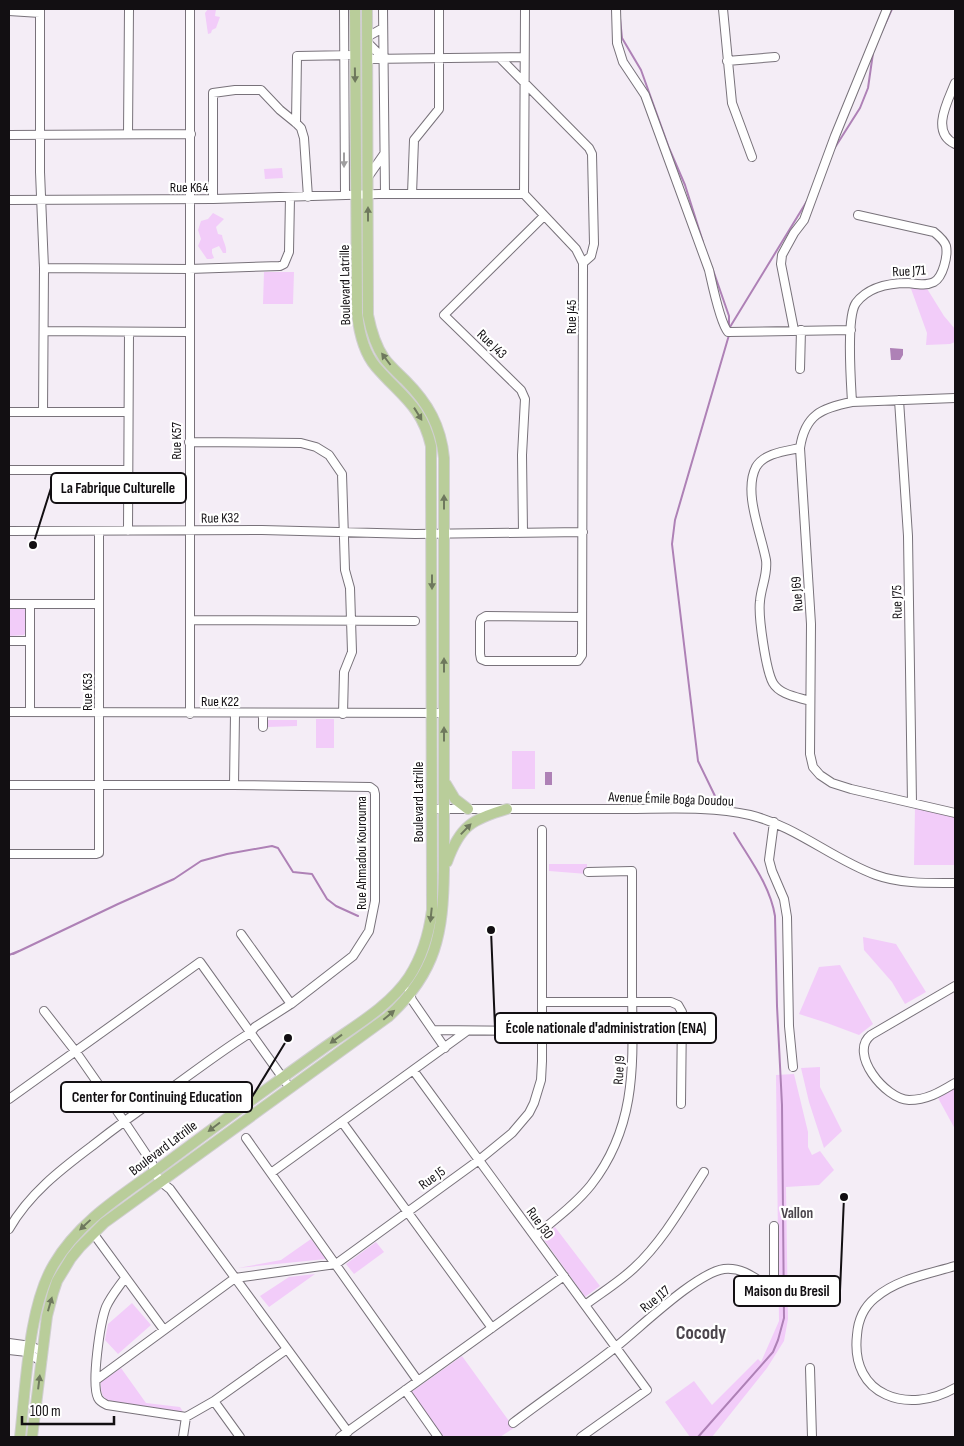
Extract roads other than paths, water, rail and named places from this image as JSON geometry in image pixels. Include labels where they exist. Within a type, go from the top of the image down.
[{"type":"main road","name":"Boulevard Latrille","points":[[20,1437],[36,1314],[47,1277],[62,1251],[83,1227],[156,1167],[378,1009],[400,988],[416,963],[430,926],[432,910],[431,446],[425,425],[411,402],[376,366],[361,340],[359,330],[357,313],[356,146],[349,55],[355,9]]},
{"type":"main road","name":"Boulevard Latrille","points":[[32,1437],[47,1316],[57,1281],[71,1258],[104,1223],[165,1182],[388,1017],[410,997],[428,965],[440,934],[444,870],[444,458],[435,419],[418,394],[384,359],[370,327],[368,315],[367,9]]},
{"type":"main road","points":[[444,780],[451,795],[468,809]]},
{"type":"main road","points":[[444,870],[452,847],[466,828],[484,815],[507,809]]},
{"type":"street","points":[[128,134],[129,9]]},
{"type":"street","name":"Rue K57","points":[[190,9],[190,714]]},
{"type":"street","points":[[344,9],[349,55],[344,125],[345,195]]},
{"type":"street","points":[[383,9],[385,194]]},
{"type":"street","points":[[412,194],[414,140],[439,109],[439,9]]},
{"type":"street","points":[[525,9],[524,194],[576,249],[583,263]]},
{"type":"street","points":[[616,9],[617,43],[623,62],[645,95],[709,270],[722,324],[726,330],[734,333],[851,330]]},
{"type":"street","points":[[723,9],[732,103],[752,157]]},
{"type":"street","points":[[800,369],[797,330],[781,264],[782,255],[794,233],[804,220],[835,136],[887,9]]},
{"type":"street","points":[[9,11],[40,11],[40,135],[44,268],[43,412]]},
{"type":"street","points":[[383,28],[367,40],[384,59]]},
{"type":"street","points":[[296,124],[297,56],[349,55]]},
{"type":"street","points":[[727,61],[775,56]]},
{"type":"street","name":"Rue J45","points":[[500,58],[590,148],[592,154],[594,244],[591,256],[583,263],[582,655],[578,660],[486,661],[481,659],[480,622],[486,616],[582,617]]},
{"type":"street","points":[[367,59],[524,58]]},
{"type":"street","points":[[955,83],[942,122],[945,135],[955,144]]},
{"type":"street","points":[[213,199],[214,92],[260,90],[301,128],[304,138],[308,197]]},
{"type":"street","points":[[344,125],[356,146]]},
{"type":"street","points":[[9,135],[191,134]]},
{"type":"street","points":[[368,177],[384,154]]},
{"type":"street","name":"Rue K64","points":[[9,200],[213,199],[368,194],[524,194]]},
{"type":"street","points":[[44,268],[189,269],[280,266],[284,264],[288,252],[290,197]]},
{"type":"street","name":"Rue J71","points":[[852,402],[851,330],[852,313],[856,303],[868,293],[882,286],[894,283],[926,284],[935,281],[939,277],[946,246],[942,238],[934,232],[858,214]]},
{"type":"street","name":"Rue J43","points":[[523,532],[522,455],[524,395],[444,315],[544,216]]},
{"type":"street","points":[[44,331],[189,332]]},
{"type":"street","points":[[128,531],[129,332]]},
{"type":"street","name":"Rue J69","points":[[955,398],[852,402],[836,405],[822,410],[810,419],[802,434],[800,448],[811,624],[810,754],[813,767],[820,776],[832,783],[955,813]]},
{"type":"street","name":"Rue J75","points":[[899,400],[908,536],[912,803]]},
{"type":"street","points":[[9,412],[128,412]]},
{"type":"street","points":[[189,442],[301,443],[316,447],[329,455],[342,474],[345,570],[350,583],[352,621],[352,652],[344,672],[343,714]]},
{"type":"street","points":[[800,448],[767,456],[757,464],[752,477],[751,490],[766,566],[759,611],[770,675],[777,689],[810,701]]},
{"type":"street","points":[[9,470],[128,470]]},
{"type":"street","name":"Rue K32","points":[[9,531],[582,532]]},
{"type":"street","name":"Rue K53","points":[[9,854],[99,853],[99,532]]},
{"type":"street","points":[[9,604],[99,604]]},
{"type":"street","points":[[30,605],[30,712]]},
{"type":"street","points":[[190,620],[415,621]]},
{"type":"street","points":[[9,641],[29,641]]},
{"type":"street","name":"Rue K22","points":[[9,712],[190,714],[444,713]]},
{"type":"street","points":[[234,785],[235,714]]},
{"type":"street","points":[[263,714],[263,727]]},
{"type":"street","name":"Rue Ahmadou Kourouma","points":[[9,785],[370,787],[374,790],[375,901],[369,931],[353,956],[291,1004],[255,1027],[124,1121],[50,1179],[17,1215],[9,1229]]},
{"type":"street","name":"Avenue Émile Boga Doudou","points":[[432,809],[717,810],[774,822],[824,850],[878,876],[900,881],[955,883]]},
{"type":"street","points":[[774,822],[769,860],[784,899],[787,917],[789,1026],[793,1067]]},
{"type":"street","name":"Rue J5","points":[[96,1380],[235,1278],[336,1264],[479,1160],[512,1133],[529,1113],[541,1080],[542,830]]},
{"type":"street","name":"Rue J9","points":[[535,1236],[573,1205],[591,1184],[606,1161],[620,1132],[628,1105],[632,1069],[632,872],[588,872]]},
{"type":"street","points":[[241,934],[291,1004]]},
{"type":"street","points":[[9,1099],[200,962],[290,1088]]},
{"type":"street","points":[[955,986],[871,1035],[864,1044],[863,1050],[876,1079],[885,1090],[907,1100],[933,1096],[955,1083]]},
{"type":"street","points":[[400,988],[410,997],[445,1048]]},
{"type":"street","points":[[542,1002],[671,1002],[678,1005],[682,1012],[681,1104]]},
{"type":"street","points":[[44,1011],[76,1052],[165,1182],[348,1432]]},
{"type":"street","points":[[433,1030],[542,1031]]},
{"type":"street","points":[[271,1173],[467,1031]]},
{"type":"street","name":"Rue J30","points":[[413,1070],[647,1390],[581,1437]]},
{"type":"street","points":[[342,1122],[492,1328]]},
{"type":"street","points":[[246,1138],[418,1381]]},
{"type":"street","points":[[585,1305],[634,1268],[657,1243],[704,1172]]},
{"type":"street","points":[[9,1210],[17,1215]]},
{"type":"street","name":"Rue J17","points":[[513,1423],[616,1347],[693,1283],[723,1269],[744,1271],[772,1287],[774,1284],[774,1226]]},
{"type":"street","points":[[93,1233],[164,1330]]},
{"type":"street","points":[[955,1266],[905,1280],[879,1295],[865,1308],[860,1319],[856,1342],[860,1370],[878,1390],[889,1396],[900,1400],[914,1401],[941,1396],[955,1388]]},
{"type":"street","points":[[340,1437],[564,1276]]},
{"type":"street","points":[[125,1278],[112,1295],[105,1309],[98,1340],[96,1380],[97,1396],[100,1402],[107,1405],[186,1417],[214,1401],[287,1349]]},
{"type":"street","points":[[9,1343],[30,1350],[42,1357]]},
{"type":"street","points":[[9,1350],[30,1350]]},
{"type":"street","points":[[810,1368],[812,1437]]},
{"type":"street","points":[[405,1390],[438,1437]]},
{"type":"street","points":[[214,1401],[240,1437]]},
{"type":"street","points":[[183,1437],[186,1417]]},
{"type":"waterway","points":[[881,33],[892,9]]},
{"type":"waterway","points":[[620,18],[622,38],[641,70],[669,148],[685,185],[703,242]]},
{"type":"waterway","points":[[834,149],[860,108],[868,88],[873,53]]},
{"type":"waterway","points":[[730,327],[807,201]]},
{"type":"waterway","points":[[713,270],[729,316],[729,330]]},
{"type":"waterway","points":[[715,796],[698,761],[672,544],[675,520],[729,335]]},
{"type":"waterway","points":[[698,1437],[773,1352],[784,1318],[782,1105],[775,916],[764,883],[734,833]]},
{"type":"waterway","points":[[9,955],[174,879],[201,861],[272,846],[278,848],[293,872],[312,874],[327,899],[336,906],[358,916]]},
{"type":"place","name":"La Fabrique Culturelle","points":[[33,545]]},
{"type":"place","name":"École nationale d'administration (ENA)","points":[[491,930]]},
{"type":"place","name":"Center for Continuing Education","points":[[288,1038]]},
{"type":"place","name":"Maison du Bresil","points":[[844,1197]]},
{"type":"district","name":"Vallon","points":[[797,1213]]},
{"type":"district","name":"Cocody","points":[[701,1333]]}]
